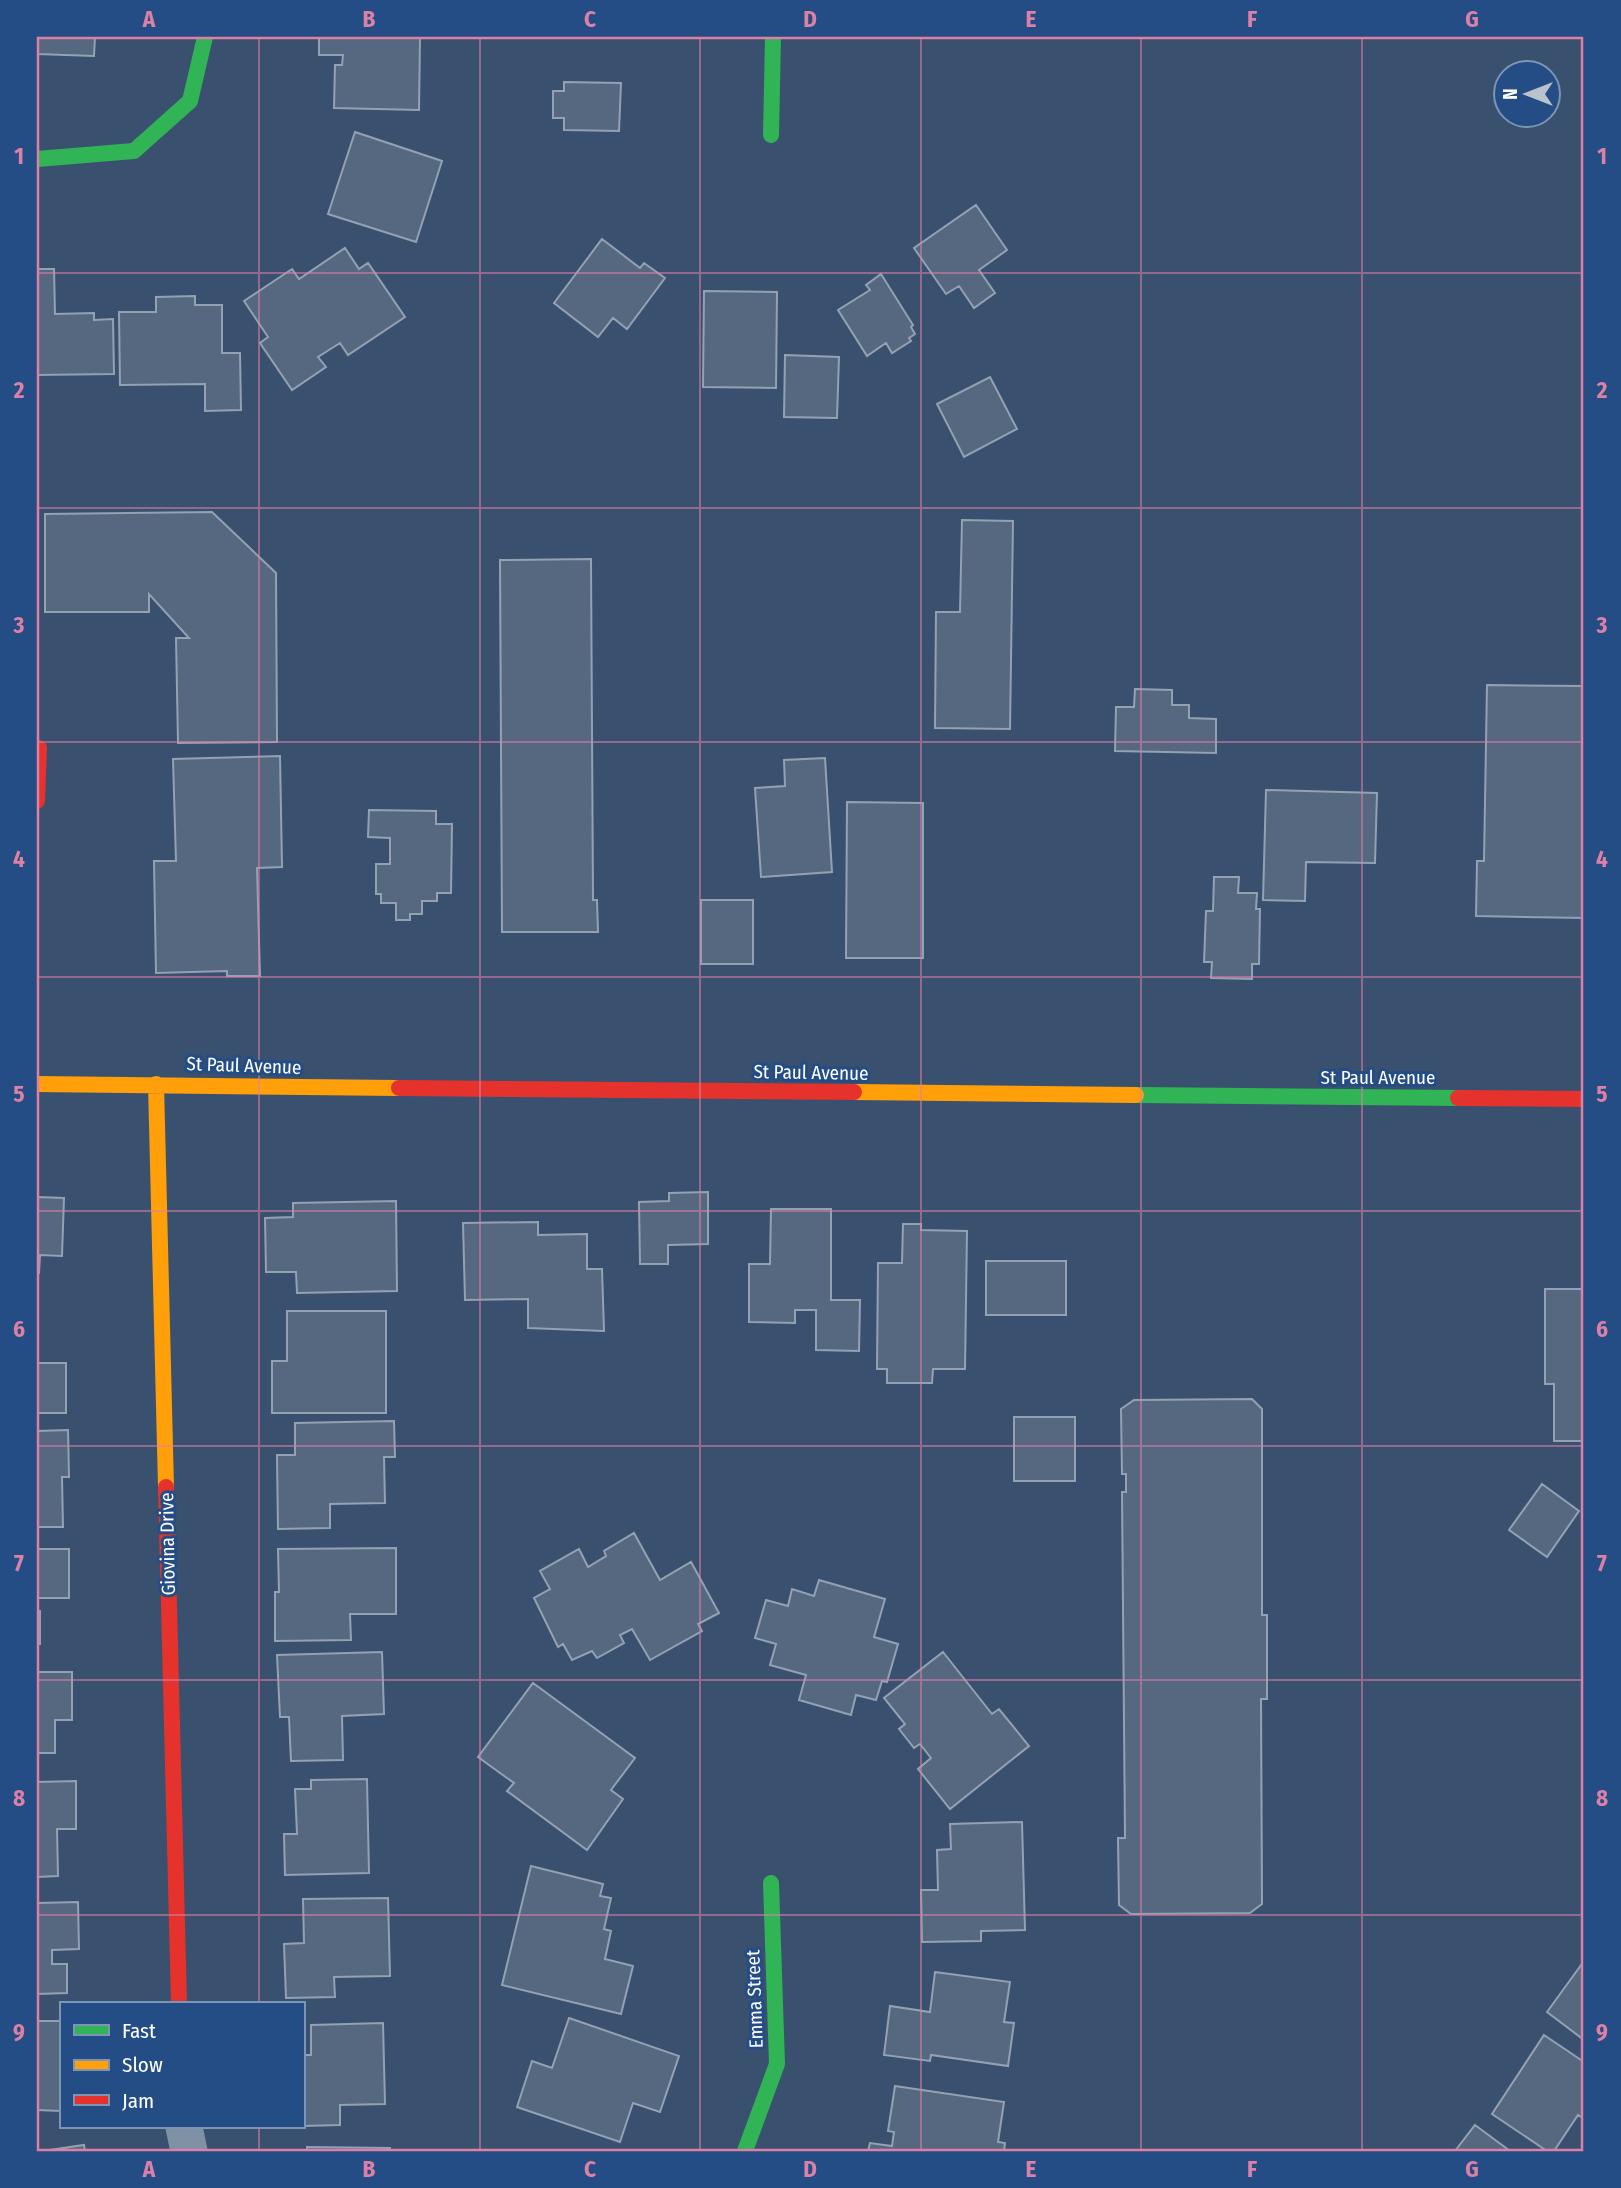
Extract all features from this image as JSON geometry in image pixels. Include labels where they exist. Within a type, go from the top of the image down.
[{"type":"street","points":[[37,159],[135,151],[190,101],[205,37]]},
{"type":"street","points":[[771,135],[773,37]]},
{"type":"street","points":[[37,801],[39,748]]},
{"type":"street","name":"St Paul Avenue","points":[[37,1084],[1584,1099]]},
{"type":"street","name":"Giovina Drive","points":[[156,1084],[179,2002]]},
{"type":"street","name":"Emma Street","points":[[745,2151],[777,2064],[771,1883]]},
{"type":"street","points":[[184,2128],[189,2151]]},
{"type":"building","points":[[37,37],[95,37],[94,56],[37,54]]},
{"type":"building","points":[[319,37],[420,37],[419,110],[334,108],[335,65],[342,65],[343,55],[319,55]]},
{"type":"building","points":[[564,82],[621,83],[619,131],[564,130],[564,118],[553,118],[553,91],[564,91]]},
{"type":"building","points":[[355,132],[442,161],[416,242],[328,214]]},
{"type":"building","points":[[976,205],[1007,250],[979,270],[995,293],[974,308],[959,286],[946,294],[914,248]]},
{"type":"building","points":[[602,239],[640,268],[644,263],[665,278],[627,329],[613,318],[598,337],[554,303]]},
{"type":"building","points":[[345,248],[359,269],[368,263],[405,317],[348,355],[340,343],[318,357],[326,367],[292,390],[260,343],[268,337],[244,301],[292,269],[299,279]]},
{"type":"building","points":[[37,269],[54,269],[55,314],[94,313],[94,320],[113,319],[114,374],[37,375]]},
{"type":"building","points":[[881,274],[913,325],[911,327],[915,334],[909,338],[911,341],[892,353],[886,343],[867,356],[838,310],[870,290],[866,285]]},
{"type":"building","points":[[704,291],[777,292],[776,388],[703,387]]},
{"type":"building","points":[[195,296],[195,305],[222,305],[222,353],[240,353],[241,410],[205,411],[205,384],[120,385],[119,312],[156,312],[156,297]]},
{"type":"building","points":[[785,355],[839,357],[837,418],[784,417]]},
{"type":"building","points":[[990,377],[1017,429],[964,457],[937,404]]},
{"type":"building","points":[[212,512],[276,573],[277,742],[178,743],[176,638],[189,638],[149,594],[149,612],[45,612],[45,514]]},
{"type":"building","points":[[962,520],[1013,521],[1010,729],[935,728],[936,612],[960,612]]},
{"type":"building","points":[[591,559],[593,900],[597,900],[598,932],[502,932],[500,560]]},
{"type":"building","points":[[1487,685],[1584,686],[1584,918],[1476,916],[1477,861],[1484,861]]},
{"type":"building","points":[[1135,689],[1172,690],[1172,705],[1189,705],[1189,718],[1216,719],[1216,753],[1115,751],[1116,707],[1134,707]]},
{"type":"building","points":[[280,756],[282,867],[257,868],[260,976],[227,976],[227,971],[156,973],[154,861],[176,861],[173,759]]},
{"type":"building","points":[[825,758],[832,872],[761,877],[755,788],[785,786],[784,760]]},
{"type":"building","points":[[1266,790],[1377,793],[1375,863],[1306,862],[1305,901],[1263,900]]},
{"type":"building","points":[[847,802],[923,803],[923,958],[846,958]]},
{"type":"building","points":[[369,810],[436,811],[436,824],[452,824],[451,893],[437,893],[437,901],[422,901],[422,914],[410,914],[410,920],[396,920],[396,903],[381,903],[381,894],[376,894],[376,864],[390,864],[390,838],[368,837]]},
{"type":"building","points":[[1214,877],[1239,877],[1238,893],[1257,893],[1256,909],[1260,909],[1259,964],[1252,964],[1252,979],[1211,978],[1212,962],[1204,962],[1206,911],[1213,911]]},
{"type":"building","points":[[701,900],[753,900],[753,964],[701,964]]},
{"type":"building","points":[[708,1192],[708,1244],[668,1245],[668,1264],[640,1264],[639,1202],[669,1201],[669,1193]]},
{"type":"building","points":[[37,1197],[64,1198],[62,1256],[40,1255],[39,1273],[37,1273]]},
{"type":"building","points":[[396,1201],[397,1291],[297,1293],[296,1272],[266,1272],[265,1218],[293,1217],[293,1203]]},
{"type":"building","points":[[771,1209],[831,1209],[831,1300],[860,1300],[859,1351],[816,1350],[816,1310],[795,1310],[795,1323],[749,1322],[749,1264],[770,1264]]},
{"type":"building","points":[[538,1222],[538,1235],[587,1234],[587,1269],[602,1269],[604,1331],[528,1328],[528,1299],[465,1300],[463,1223]]},
{"type":"building","points":[[903,1224],[921,1224],[921,1230],[967,1231],[965,1369],[933,1369],[932,1383],[887,1383],[887,1369],[877,1369],[878,1263],[902,1263]]},
{"type":"building","points":[[986,1261],[1066,1261],[1066,1315],[986,1315]]},
{"type":"building","points":[[1545,1289],[1584,1289],[1584,1441],[1554,1441],[1554,1384],[1545,1384]]},
{"type":"building","points":[[287,1311],[386,1311],[386,1413],[272,1413],[272,1361],[287,1361]]},
{"type":"building","points":[[37,1363],[66,1363],[66,1413],[37,1413]]},
{"type":"building","points":[[1252,1399],[1262,1409],[1262,1615],[1267,1615],[1267,1699],[1261,1699],[1262,1904],[1250,1913],[1131,1914],[1119,1905],[1118,1838],[1125,1838],[1122,1492],[1126,1492],[1126,1474],[1122,1474],[1121,1409],[1134,1400]]},
{"type":"building","points":[[1014,1417],[1075,1417],[1075,1481],[1014,1481]]},
{"type":"building","points":[[394,1421],[395,1457],[384,1457],[385,1503],[330,1504],[330,1528],[278,1529],[277,1455],[295,1455],[295,1423]]},
{"type":"building","points":[[68,1430],[69,1477],[62,1477],[63,1527],[37,1527],[37,1431]]},
{"type":"building","points":[[1542,1484],[1579,1511],[1547,1557],[1509,1530]]},
{"type":"building","points":[[634,1533],[660,1580],[691,1562],[719,1613],[698,1624],[702,1631],[650,1660],[632,1629],[620,1635],[624,1643],[597,1658],[592,1651],[572,1660],[563,1644],[558,1647],[534,1598],[550,1589],[540,1571],[579,1549],[588,1567],[606,1556],[604,1551]]},
{"type":"building","points":[[396,1548],[396,1614],[350,1614],[351,1640],[275,1641],[275,1592],[279,1592],[278,1549]]},
{"type":"building","points":[[37,1549],[69,1549],[69,1598],[37,1598]]},
{"type":"building","points":[[819,1580],[885,1599],[874,1637],[898,1644],[887,1682],[882,1681],[876,1700],[856,1695],[851,1715],[799,1700],[806,1675],[770,1665],[776,1644],[755,1638],[766,1600],[788,1606],[792,1589],[814,1596]]},
{"type":"building","points":[[37,1611],[40,1611],[40,1644],[37,1644]]},
{"type":"building","points":[[382,1652],[384,1714],[342,1716],[343,1760],[291,1761],[289,1717],[280,1717],[277,1655]]},
{"type":"building","points":[[943,1652],[992,1714],[999,1709],[1029,1746],[950,1809],[918,1769],[931,1758],[920,1744],[914,1748],[899,1729],[905,1724],[884,1698]]},
{"type":"building","points":[[37,1672],[72,1672],[72,1720],[55,1720],[55,1753],[37,1753]]},
{"type":"building","points":[[533,1683],[635,1758],[611,1790],[623,1799],[587,1850],[507,1791],[514,1783],[478,1757]]},
{"type":"building","points":[[367,1779],[369,1873],[285,1875],[284,1834],[297,1834],[295,1789],[311,1789],[311,1780]]},
{"type":"building","points":[[76,1781],[76,1829],[57,1829],[58,1876],[37,1877],[37,1782]]},
{"type":"building","points":[[1022,1822],[1025,1930],[981,1931],[981,1941],[922,1942],[921,1890],[938,1890],[937,1850],[951,1849],[950,1824]]},
{"type":"building","points":[[531,1866],[603,1884],[600,1896],[611,1898],[604,1929],[611,1931],[605,1959],[633,1966],[621,2014],[502,1985]]},
{"type":"building","points":[[388,1898],[390,1976],[334,1977],[335,1997],[286,1998],[284,1944],[304,1943],[303,1899]]},
{"type":"building","points":[[78,1902],[79,1949],[52,1950],[52,1964],[67,1964],[67,1993],[37,1994],[37,1903]]},
{"type":"building","points":[[1584,1961],[1584,2040],[1547,2012]]},
{"type":"building","points":[[935,1972],[1010,1982],[1004,2022],[1014,2023],[1008,2066],[931,2055],[930,2061],[884,2055],[890,2006],[930,2012]]},
{"type":"building","points":[[569,2018],[679,2056],[660,2112],[633,2103],[620,2142],[517,2107],[532,2061],[552,2068]]},
{"type":"building","points":[[38,2021],[60,2021],[60,2111],[37,2110]]},
{"type":"building","points":[[383,2023],[385,2104],[340,2105],[340,2125],[304,2126],[304,2055],[311,2055],[311,2025]]},
{"type":"building","points":[[1544,2035],[1584,2062],[1584,2119],[1578,2115],[1554,2151],[1547,2151],[1492,2114]]},
{"type":"building","points":[[895,2086],[1004,2102],[998,2142],[1005,2143],[1004,2151],[868,2151],[870,2143],[892,2146],[894,2132],[888,2131]]},
{"type":"building","points":[[1475,2125],[1510,2151],[1455,2151]]},
{"type":"building","points":[[84,2145],[85,2151],[43,2151]]},
{"type":"building","points":[[307,2147],[390,2148],[390,2151],[307,2151]]},
{"type":"traffic: fast","points":[[37,159],[134,151],[190,101],[205,37]]},
{"type":"traffic: fast","points":[[771,135],[773,37]]},
{"type":"traffic: fast","points":[[1136,1095],[1458,1098]]},
{"type":"traffic: fast","points":[[745,2151],[777,2064],[771,1883]]},
{"type":"traffic: slow","points":[[37,1084],[399,1088]]},
{"type":"traffic: slow","points":[[156,1084],[166,1487]]},
{"type":"traffic: slow","points":[[854,1092],[1136,1095]]},
{"type":"traffic: jam","points":[[37,801],[39,748]]},
{"type":"traffic: jam","points":[[399,1088],[854,1092]]},
{"type":"traffic: jam","points":[[1458,1098],[1584,1099]]},
{"type":"traffic: jam","points":[[166,1487],[179,2002]]}]
